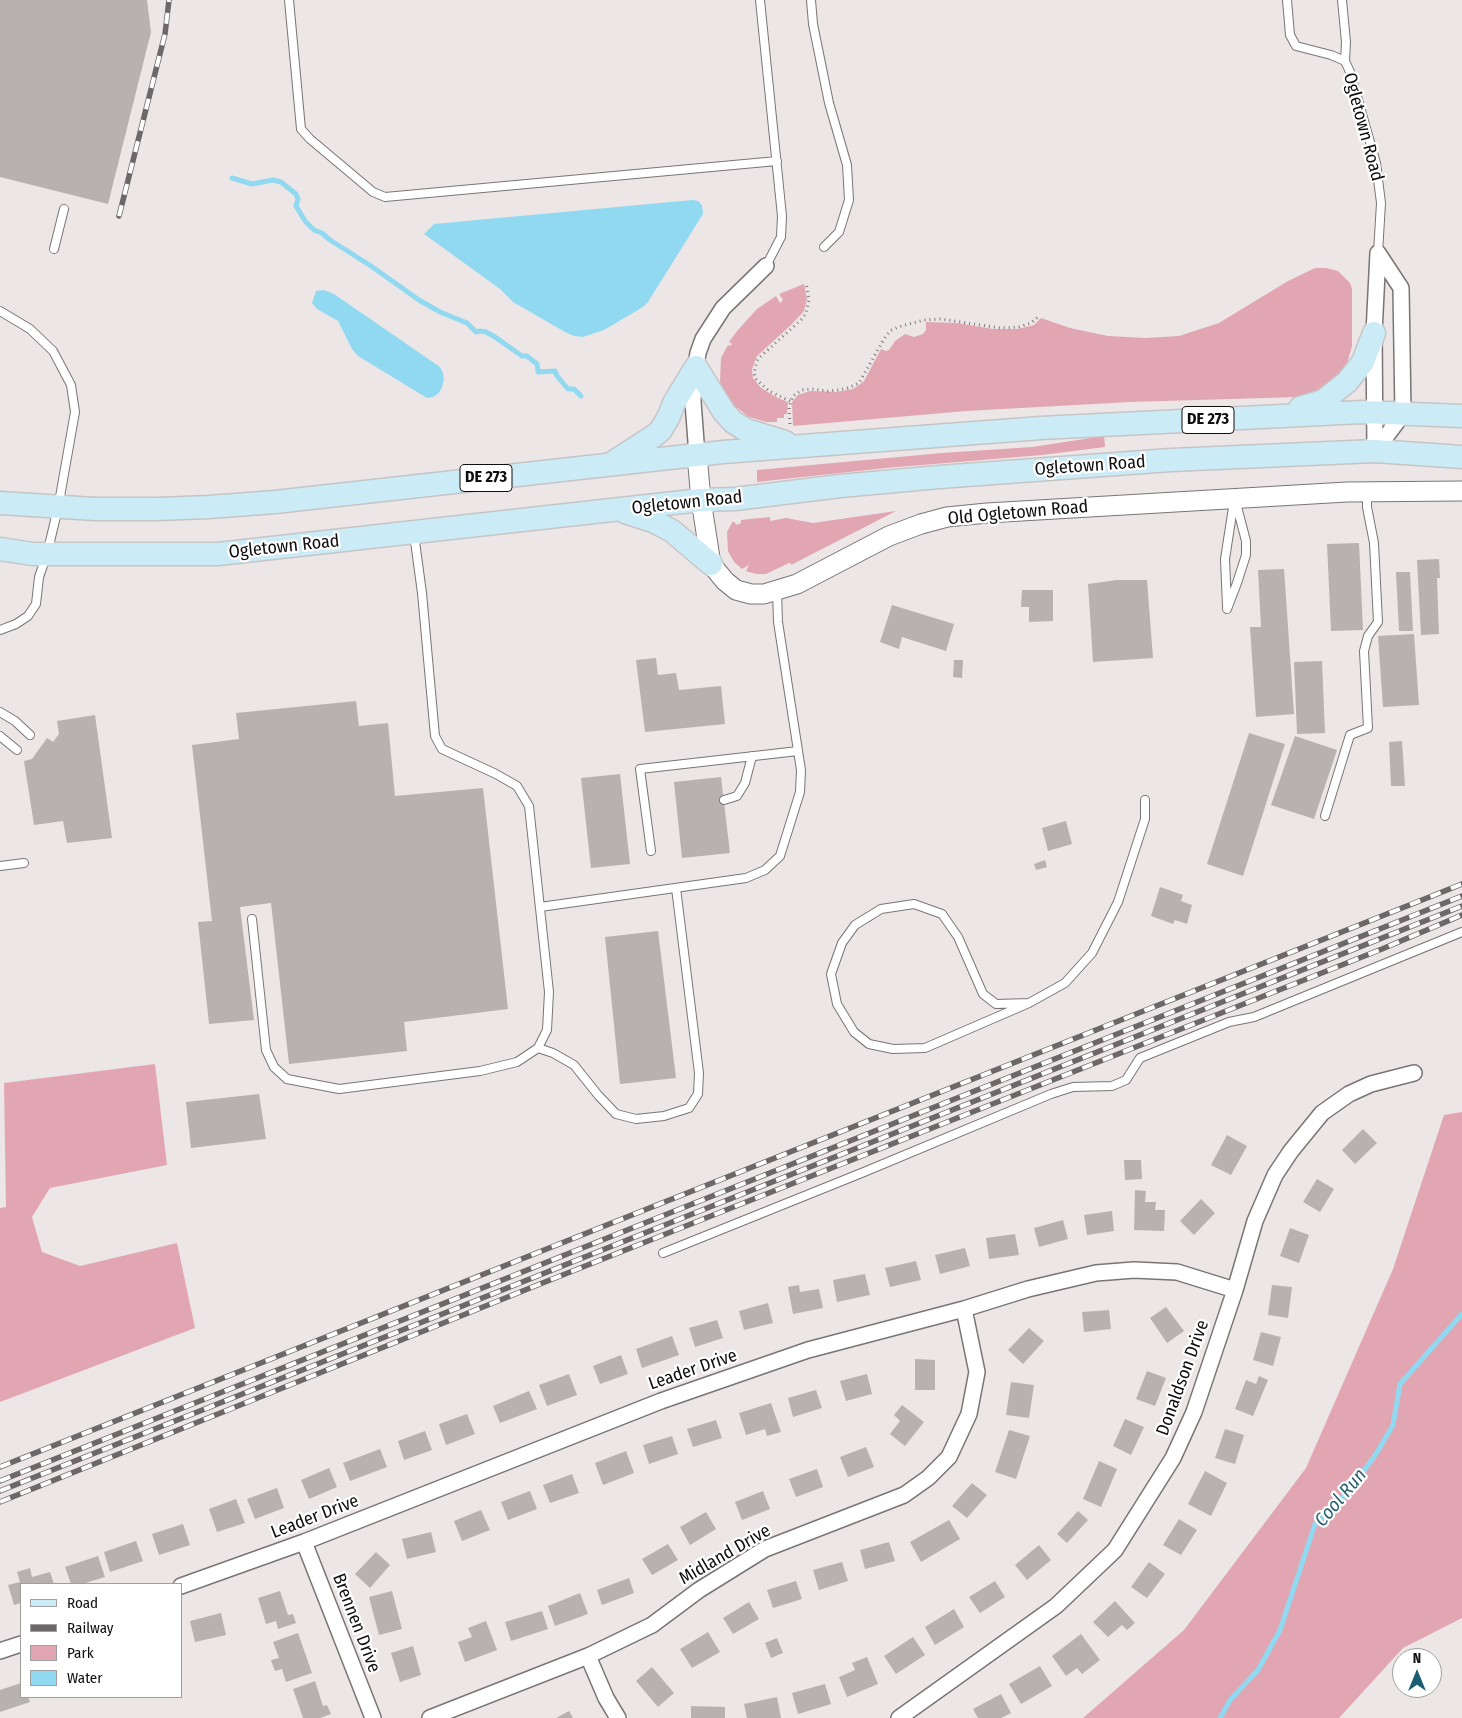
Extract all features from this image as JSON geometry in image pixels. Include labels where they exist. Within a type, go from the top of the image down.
[{"type":"main road","points":[[1272,416],[1323,401],[1348,382],[1363,362],[1374,333]]},
{"type":"main road","points":[[608,464],[635,449],[661,430],[670,416],[674,403],[696,367],[724,412],[733,422],[746,430],[795,446]]},
{"type":"main road","name":"DE 273","points":[[0,503],[58,508],[158,509],[247,504],[697,455],[1041,428],[1362,412],[1462,416]]},
{"type":"main road","name":"Ogletown Road","points":[[0,550],[33,554],[218,554],[701,500],[939,477],[1171,460],[1374,451],[1462,457]]},
{"type":"main road","points":[[619,510],[654,521],[672,531],[712,564]]},
{"type":"street","name":"Ogletown Road","points":[[1374,451],[1374,333],[1378,253]]},
{"type":"street","points":[[1374,451],[1403,414],[1400,288],[1378,253]]},
{"type":"street","points":[[697,455],[692,402],[696,367],[702,339],[723,308],[766,266]]},
{"type":"street","name":"Old Ogletown Road","points":[[697,455],[701,500],[712,564],[725,582],[736,590],[751,594],[764,594],[797,584],[889,536],[947,517],[987,512],[1368,491],[1462,492]]},
{"type":"street","name":"Donaldson Drive","points":[[899,1718],[1056,1606],[1115,1550],[1172,1458],[1194,1412],[1235,1290],[1255,1221],[1275,1176],[1291,1152],[1322,1113],[1349,1094],[1371,1084],[1414,1073]]},
{"type":"street","name":"Leader Drive","points":[[182,1586],[304,1542],[660,1400],[808,1350],[964,1309],[1028,1289],[1096,1273],[1134,1270],[1177,1272],[1235,1290]]},
{"type":"street","name":"Midland Drive","points":[[430,1718],[588,1656],[652,1625],[699,1590],[765,1550],[904,1495],[928,1478],[949,1457],[969,1414],[976,1372],[964,1309]]},
{"type":"street","name":"Brennen Drive","points":[[304,1542],[373,1718]]},
{"type":"street","points":[[0,1651],[20,1644]]},
{"type":"street","points":[[588,1656],[606,1698],[618,1718]]},
{"type":"lane","points":[[289,0],[301,129],[310,139],[373,192],[386,197],[777,162]]},
{"type":"lane","points":[[760,0],[782,216],[781,237],[766,266]]},
{"type":"lane","points":[[811,0],[813,24],[829,103],[847,165],[849,200],[840,232],[824,246]]},
{"type":"lane","name":"Ogletown Road","points":[[1287,0],[1290,35],[1296,46],[1331,54],[1345,61]]},
{"type":"lane","name":"Ogletown Road","points":[[1342,0],[1346,42],[1345,61],[1350,72],[1376,163],[1381,203],[1378,253]]},
{"type":"lane","points":[[54,249],[64,209]]},
{"type":"lane","points":[[0,311],[30,329],[53,351],[71,386],[75,412],[58,508],[47,554],[39,577],[36,604],[28,616],[16,624],[0,630]]},
{"type":"lane","points":[[1325,816],[1350,735],[1368,728],[1364,651],[1368,636],[1378,622],[1374,543],[1367,507],[1368,491]]},
{"type":"lane","points":[[1235,498],[1246,540],[1246,555],[1227,609],[1225,559],[1235,498]]},
{"type":"lane","points":[[252,919],[266,1050],[274,1067],[287,1078],[339,1089],[480,1071],[517,1062],[538,1048],[547,1030],[549,992],[529,806],[516,786],[496,774],[442,750],[435,736],[422,592],[414,532]]},
{"type":"lane","points":[[540,907],[746,878],[765,870],[780,856],[800,792],[800,770],[778,622],[777,591]]},
{"type":"lane","points":[[0,712],[15,721],[30,735]]},
{"type":"lane","points":[[0,736],[17,750]]},
{"type":"lane","points":[[650,851],[640,769],[798,751]]},
{"type":"lane","points":[[724,800],[738,796],[745,783],[752,756]]},
{"type":"lane","points":[[1029,1003],[996,1004],[983,994],[958,937],[942,914],[914,904],[882,909],[855,925],[842,942],[831,974],[837,1004],[854,1032],[869,1044],[893,1049],[925,1048],[1029,1003],[1065,983],[1092,953],[1118,902],[1145,819],[1145,800]]},
{"type":"lane","points":[[0,866],[24,863]]},
{"type":"lane","points":[[538,1048],[553,1053],[574,1065],[598,1096],[616,1114],[636,1119],[664,1116],[689,1108],[698,1094],[699,1073],[676,888]]},
{"type":"lane","points":[[663,1253],[1051,1094],[1073,1087],[1112,1086],[1126,1080],[1140,1058],[1229,1022],[1254,1017],[1462,932]]},
{"type":"path","points":[[790,400],[769,391],[756,379],[754,373],[760,357],[806,313],[809,300],[806,282]]},
{"type":"path","points":[[790,424],[790,400],[793,396],[802,390],[838,390],[859,383],[890,331],[924,320],[941,320],[1011,328],[1031,323],[1040,315]]},
{"type":"green space","points":[[1315,268],[1338,271],[1350,283],[1352,289],[1352,346],[1346,367],[1327,388],[1305,395],[1298,397],[1130,402],[966,411],[793,426],[792,402],[798,395],[810,391],[836,392],[853,389],[864,381],[881,349],[889,350],[895,341],[905,334],[914,337],[923,334],[926,330],[926,322],[957,323],[993,329],[1018,329],[1034,325],[1041,318],[1070,328],[1108,336],[1146,338],[1179,336],[1219,323],[1288,281]]},
{"type":"green space","points":[[804,284],[807,299],[804,311],[757,356],[752,369],[753,378],[761,388],[788,402],[787,414],[784,414],[784,418],[777,418],[777,422],[766,422],[749,417],[736,407],[732,410],[721,388],[720,381],[721,358],[728,345],[732,344],[729,342],[757,309],[776,296],[780,303],[783,300],[779,294]]},
{"type":"green space","points":[[1104,436],[1105,447],[1042,455],[886,468],[757,482],[757,470],[942,453],[1032,447]]},
{"type":"green space","points":[[896,511],[791,565],[789,563],[766,574],[746,571],[749,565],[742,569],[734,562],[728,551],[727,532],[733,521],[737,525],[741,523],[741,520],[770,517],[770,521],[786,518],[813,523]]},
{"type":"green space","points":[[155,1064],[167,1165],[50,1188],[32,1217],[42,1252],[80,1266],[177,1243],[195,1328],[0,1402],[0,1208],[6,1207],[4,1083]]},
{"type":"green space","points":[[1462,1112],[1462,1618],[1403,1648],[1392,1648],[1392,1660],[1339,1718],[1083,1718],[1184,1630],[1306,1468],[1393,1269],[1444,1115]]},
{"type":"water","points":[[692,200],[698,201],[702,205],[703,214],[648,302],[643,307],[604,330],[583,337],[565,332],[513,302],[500,289],[424,234],[434,224]]},
{"type":"water","points":[[324,290],[334,294],[440,367],[444,379],[439,393],[427,398],[358,356],[352,349],[338,321],[317,309],[312,303],[316,291]]},
{"type":"building","points":[[0,0],[147,0],[151,32],[108,204],[0,177]]},
{"type":"building","points":[[1359,543],[1363,630],[1331,631],[1327,544]]},
{"type":"building","points":[[1439,559],[1440,578],[1437,578],[1439,634],[1421,635],[1417,560]]},
{"type":"building","points":[[1284,569],[1294,714],[1256,717],[1250,627],[1261,627],[1258,570]]},
{"type":"building","points":[[1396,572],[1410,572],[1413,631],[1399,631]]},
{"type":"building","points":[[1117,580],[1147,580],[1153,658],[1093,662],[1088,584]]},
{"type":"building","points":[[1022,590],[1053,590],[1053,621],[1029,622],[1029,607],[1021,607]]},
{"type":"building","points":[[892,605],[954,624],[946,651],[902,637],[899,649],[880,642]]},
{"type":"building","points":[[1414,634],[1419,705],[1383,707],[1378,636]]},
{"type":"building","points":[[656,658],[658,675],[676,673],[679,690],[721,686],[725,724],[645,732],[636,660]]},
{"type":"building","points":[[954,660],[963,660],[962,678],[953,677]]},
{"type":"building","points":[[1322,661],[1325,733],[1297,734],[1294,662]]},
{"type":"building","points":[[356,701],[359,726],[388,723],[395,796],[483,788],[508,1009],[404,1022],[407,1051],[289,1064],[271,903],[240,907],[254,1020],[209,1024],[198,922],[212,921],[192,745],[239,739],[236,713]]},
{"type":"building","points":[[95,715],[112,838],[67,843],[63,821],[34,825],[24,761],[32,759],[47,738],[53,742],[59,734],[57,721]]},
{"type":"building","points":[[1249,733],[1285,744],[1243,876],[1207,864]]},
{"type":"building","points":[[1295,736],[1337,750],[1314,819],[1271,805]]},
{"type":"building","points":[[1402,741],[1405,786],[1391,786],[1389,742]]},
{"type":"building","points":[[620,774],[630,864],[591,868],[581,778]]},
{"type":"building","points":[[721,777],[730,853],[682,858],[674,782]]},
{"type":"building","points":[[1066,821],[1072,844],[1048,851],[1042,828]]},
{"type":"building","points":[[1045,860],[1047,867],[1036,870],[1034,864]]},
{"type":"building","points":[[1160,887],[1183,895],[1181,901],[1192,905],[1187,924],[1175,920],[1173,924],[1151,916]]},
{"type":"building","points":[[658,931],[676,1078],[620,1084],[605,937]]},
{"type":"building","points":[[259,1094],[266,1139],[191,1148],[186,1102]]},
{"type":"building","points":[[1363,1129],[1377,1143],[1355,1164],[1342,1150]]},
{"type":"building","points":[[1227,1135],[1247,1146],[1231,1175],[1211,1165]]},
{"type":"building","points":[[1124,1160],[1141,1160],[1142,1179],[1125,1180]]},
{"type":"building","points":[[1317,1179],[1334,1189],[1320,1212],[1303,1202]]},
{"type":"building","points":[[1135,1190],[1146,1191],[1145,1202],[1156,1202],[1155,1210],[1165,1210],[1164,1231],[1134,1230]]},
{"type":"building","points":[[1201,1199],[1215,1213],[1194,1235],[1180,1221]]},
{"type":"building","points":[[1112,1211],[1114,1231],[1087,1235],[1084,1215]]},
{"type":"building","points":[[1063,1220],[1068,1239],[1039,1247],[1034,1228]]},
{"type":"building","points":[[1290,1228],[1309,1235],[1299,1263],[1280,1256]]},
{"type":"building","points":[[1015,1234],[1019,1255],[989,1259],[986,1238]]},
{"type":"building","points":[[965,1248],[970,1266],[940,1274],[935,1255]]},
{"type":"building","points":[[916,1261],[921,1280],[890,1287],[885,1268]]},
{"type":"building","points":[[865,1274],[870,1295],[837,1302],[833,1280]]},
{"type":"building","points":[[799,1285],[800,1292],[819,1289],[823,1308],[793,1314],[788,1287]]},
{"type":"building","points":[[1272,1285],[1292,1287],[1288,1318],[1268,1315]]},
{"type":"building","points":[[768,1303],[773,1323],[744,1330],[739,1311]]},
{"type":"building","points":[[1166,1307],[1184,1331],[1167,1343],[1150,1318]]},
{"type":"building","points":[[1109,1310],[1111,1329],[1084,1332],[1082,1312]]},
{"type":"building","points":[[717,1320],[723,1338],[695,1347],[689,1328]]},
{"type":"building","points":[[1029,1328],[1044,1341],[1023,1364],[1008,1350]]},
{"type":"building","points":[[1261,1332],[1281,1337],[1273,1366],[1253,1360]]},
{"type":"building","points":[[672,1336],[679,1355],[642,1368],[636,1349]]},
{"type":"building","points":[[621,1355],[628,1374],[600,1384],[593,1366]]},
{"type":"building","points":[[915,1359],[935,1360],[935,1390],[915,1390]]},
{"type":"building","points":[[1147,1371],[1166,1378],[1155,1406],[1136,1399]]},
{"type":"building","points":[[569,1374],[577,1395],[547,1406],[539,1385]]},
{"type":"building","points":[[867,1374],[872,1394],[846,1401],[840,1381]]},
{"type":"building","points":[[1259,1376],[1268,1380],[1253,1416],[1235,1409],[1246,1380],[1256,1384]]},
{"type":"building","points":[[1011,1382],[1034,1385],[1029,1418],[1006,1415]]},
{"type":"building","points":[[816,1390],[822,1408],[793,1417],[788,1398]]},
{"type":"building","points":[[529,1391],[537,1409],[500,1423],[493,1406]]},
{"type":"building","points":[[771,1403],[781,1432],[767,1436],[765,1429],[746,1435],[739,1413]]},
{"type":"building","points":[[902,1405],[924,1422],[905,1446],[890,1434],[900,1421],[894,1415]]},
{"type":"building","points":[[467,1414],[475,1434],[446,1445],[439,1424]]},
{"type":"building","points":[[1125,1419],[1144,1427],[1131,1455],[1113,1446]]},
{"type":"building","points":[[716,1420],[722,1438],[693,1447],[687,1429]]},
{"type":"building","points":[[1225,1429],[1244,1435],[1235,1464],[1215,1458]]},
{"type":"building","points":[[1009,1430],[1030,1436],[1016,1479],[995,1472]]},
{"type":"building","points":[[425,1431],[432,1450],[404,1460],[398,1441]]},
{"type":"building","points":[[672,1436],[678,1454],[649,1464],[643,1445]]},
{"type":"building","points":[[866,1447],[874,1467],[848,1477],[840,1457]]},
{"type":"building","points":[[380,1449],[387,1467],[350,1481],[343,1463]]},
{"type":"building","points":[[626,1451],[634,1473],[603,1485],[595,1463]]},
{"type":"building","points":[[1099,1461],[1117,1469],[1101,1507],[1083,1499]]},
{"type":"building","points":[[329,1468],[337,1487],[309,1499],[301,1480]]},
{"type":"building","points":[[817,1469],[823,1487],[796,1497],[789,1479]]},
{"type":"building","points":[[1205,1471],[1227,1483],[1211,1516],[1188,1504]]},
{"type":"building","points":[[572,1474],[579,1493],[550,1503],[543,1485]]},
{"type":"building","points":[[972,1483],[987,1495],[967,1518],[952,1506]]},
{"type":"building","points":[[277,1488],[284,1508],[255,1519],[247,1499]]},
{"type":"building","points":[[530,1491],[537,1509],[508,1520],[501,1502]]},
{"type":"building","points":[[763,1491],[770,1509],[742,1520],[735,1502]]},
{"type":"building","points":[[236,1499],[245,1523],[217,1532],[209,1509]]},
{"type":"building","points":[[481,1510],[490,1530],[462,1541],[454,1521]]},
{"type":"building","points":[[1078,1511],[1088,1520],[1067,1543],[1057,1534]]},
{"type":"building","points":[[706,1512],[716,1529],[690,1545],[680,1527]]},
{"type":"building","points":[[1179,1519],[1197,1530],[1181,1555],[1163,1545]]},
{"type":"building","points":[[949,1520],[960,1539],[921,1562],[910,1542]]},
{"type":"building","points":[[183,1524],[190,1545],[159,1555],[152,1534]]},
{"type":"building","points":[[431,1532],[436,1552],[407,1559],[402,1539]]},
{"type":"building","points":[[136,1541],[143,1561],[110,1572],[104,1552]]},
{"type":"building","points":[[889,1542],[895,1561],[865,1569],[860,1550]]},
{"type":"building","points":[[668,1544],[678,1560],[652,1575],[642,1559]]},
{"type":"building","points":[[1039,1545],[1051,1560],[1027,1580],[1015,1565]]},
{"type":"building","points":[[376,1552],[390,1565],[370,1588],[355,1574]]},
{"type":"building","points":[[98,1556],[105,1577],[85,1583],[71,1583],[65,1567]]},
{"type":"building","points":[[842,1562],[848,1581],[819,1590],[813,1570]]},
{"type":"building","points":[[1149,1562],[1165,1574],[1147,1598],[1131,1587]]},
{"type":"building","points":[[30,1568],[32,1577],[50,1572],[54,1583],[20,1583],[20,1603],[14,1605],[8,1585],[20,1582],[17,1572]]},
{"type":"building","points":[[629,1578],[634,1593],[602,1605],[597,1590]]},
{"type":"building","points":[[796,1581],[802,1599],[773,1608],[767,1590]]},
{"type":"building","points":[[995,1581],[1005,1597],[980,1613],[969,1597]]},
{"type":"building","points":[[280,1591],[288,1615],[293,1614],[296,1623],[278,1629],[276,1621],[266,1624],[258,1598]]},
{"type":"building","points":[[392,1591],[402,1629],[379,1635],[369,1597]]},
{"type":"building","points":[[580,1593],[588,1614],[555,1626],[548,1606]]},
{"type":"building","points":[[1115,1601],[1135,1623],[1127,1630],[1122,1625],[1108,1637],[1093,1622]]},
{"type":"building","points":[[749,1602],[759,1619],[733,1634],[723,1618]]},
{"type":"building","points":[[954,1609],[964,1627],[935,1645],[925,1627]]},
{"type":"building","points":[[542,1611],[548,1629],[511,1641],[505,1622]]},
{"type":"building","points":[[221,1613],[226,1635],[195,1642],[190,1621]]},
{"type":"building","points":[[486,1621],[497,1650],[465,1662],[458,1642],[472,1637],[468,1628]]},
{"type":"building","points":[[708,1632],[720,1652],[692,1668],[680,1649]]},
{"type":"building","points":[[298,1633],[312,1673],[286,1682],[282,1669],[275,1671],[271,1660],[279,1658],[273,1642]]},
{"type":"building","points":[[1081,1634],[1100,1660],[1082,1674],[1077,1668],[1066,1676],[1052,1656]]},
{"type":"building","points":[[913,1637],[925,1655],[896,1674],[884,1656]]},
{"type":"building","points":[[777,1638],[783,1653],[771,1658],[765,1643]]},
{"type":"building","points":[[413,1646],[421,1675],[400,1682],[391,1653]]},
{"type":"building","points":[[867,1657],[878,1684],[847,1697],[839,1677],[855,1670],[852,1663]]},
{"type":"building","points":[[1040,1666],[1052,1686],[1021,1704],[1009,1684]]},
{"type":"building","points":[[652,1667],[674,1693],[658,1707],[636,1681]]},
{"type":"building","points":[[315,1681],[323,1706],[327,1705],[331,1714],[320,1718],[303,1718],[293,1689]]},
{"type":"building","points":[[20,1683],[20,1698],[28,1698],[30,1702],[0,1712],[0,1690]]},
{"type":"building","points":[[825,1684],[831,1704],[798,1714],[792,1693]]},
{"type":"building","points":[[1001,1694],[1011,1713],[1001,1718],[978,1718],[973,1709]]},
{"type":"building","points":[[777,1697],[781,1718],[747,1718],[744,1704]]},
{"type":"building","points":[[691,1706],[725,1707],[725,1718],[691,1718]]},
{"type":"building","points":[[569,1711],[573,1718],[556,1718]]},
{"type":"waterway","points":[[232,178],[252,184],[273,180],[281,182],[296,194],[298,199],[296,206],[305,221],[314,230],[322,233],[419,300],[440,312],[467,323],[476,332],[486,332],[522,356],[527,356],[537,364],[538,372],[555,371],[568,389],[574,389],[581,396]]},
{"type":"waterway","name":"Cool Run","points":[[1220,1718],[1230,1700],[1258,1670],[1280,1630],[1315,1524],[1349,1491],[1376,1454],[1393,1425],[1400,1384],[1462,1314]]},
{"type":"railway","points":[[119,216],[165,34],[169,0]]},
{"type":"railway","points":[[0,1467],[1462,884]]},
{"type":"railway","points":[[0,1481],[1462,896]]},
{"type":"railway","points":[[0,1491],[1462,906]]},
{"type":"railway","points":[[0,1502],[535,1286],[1382,949],[1462,915]]}]
